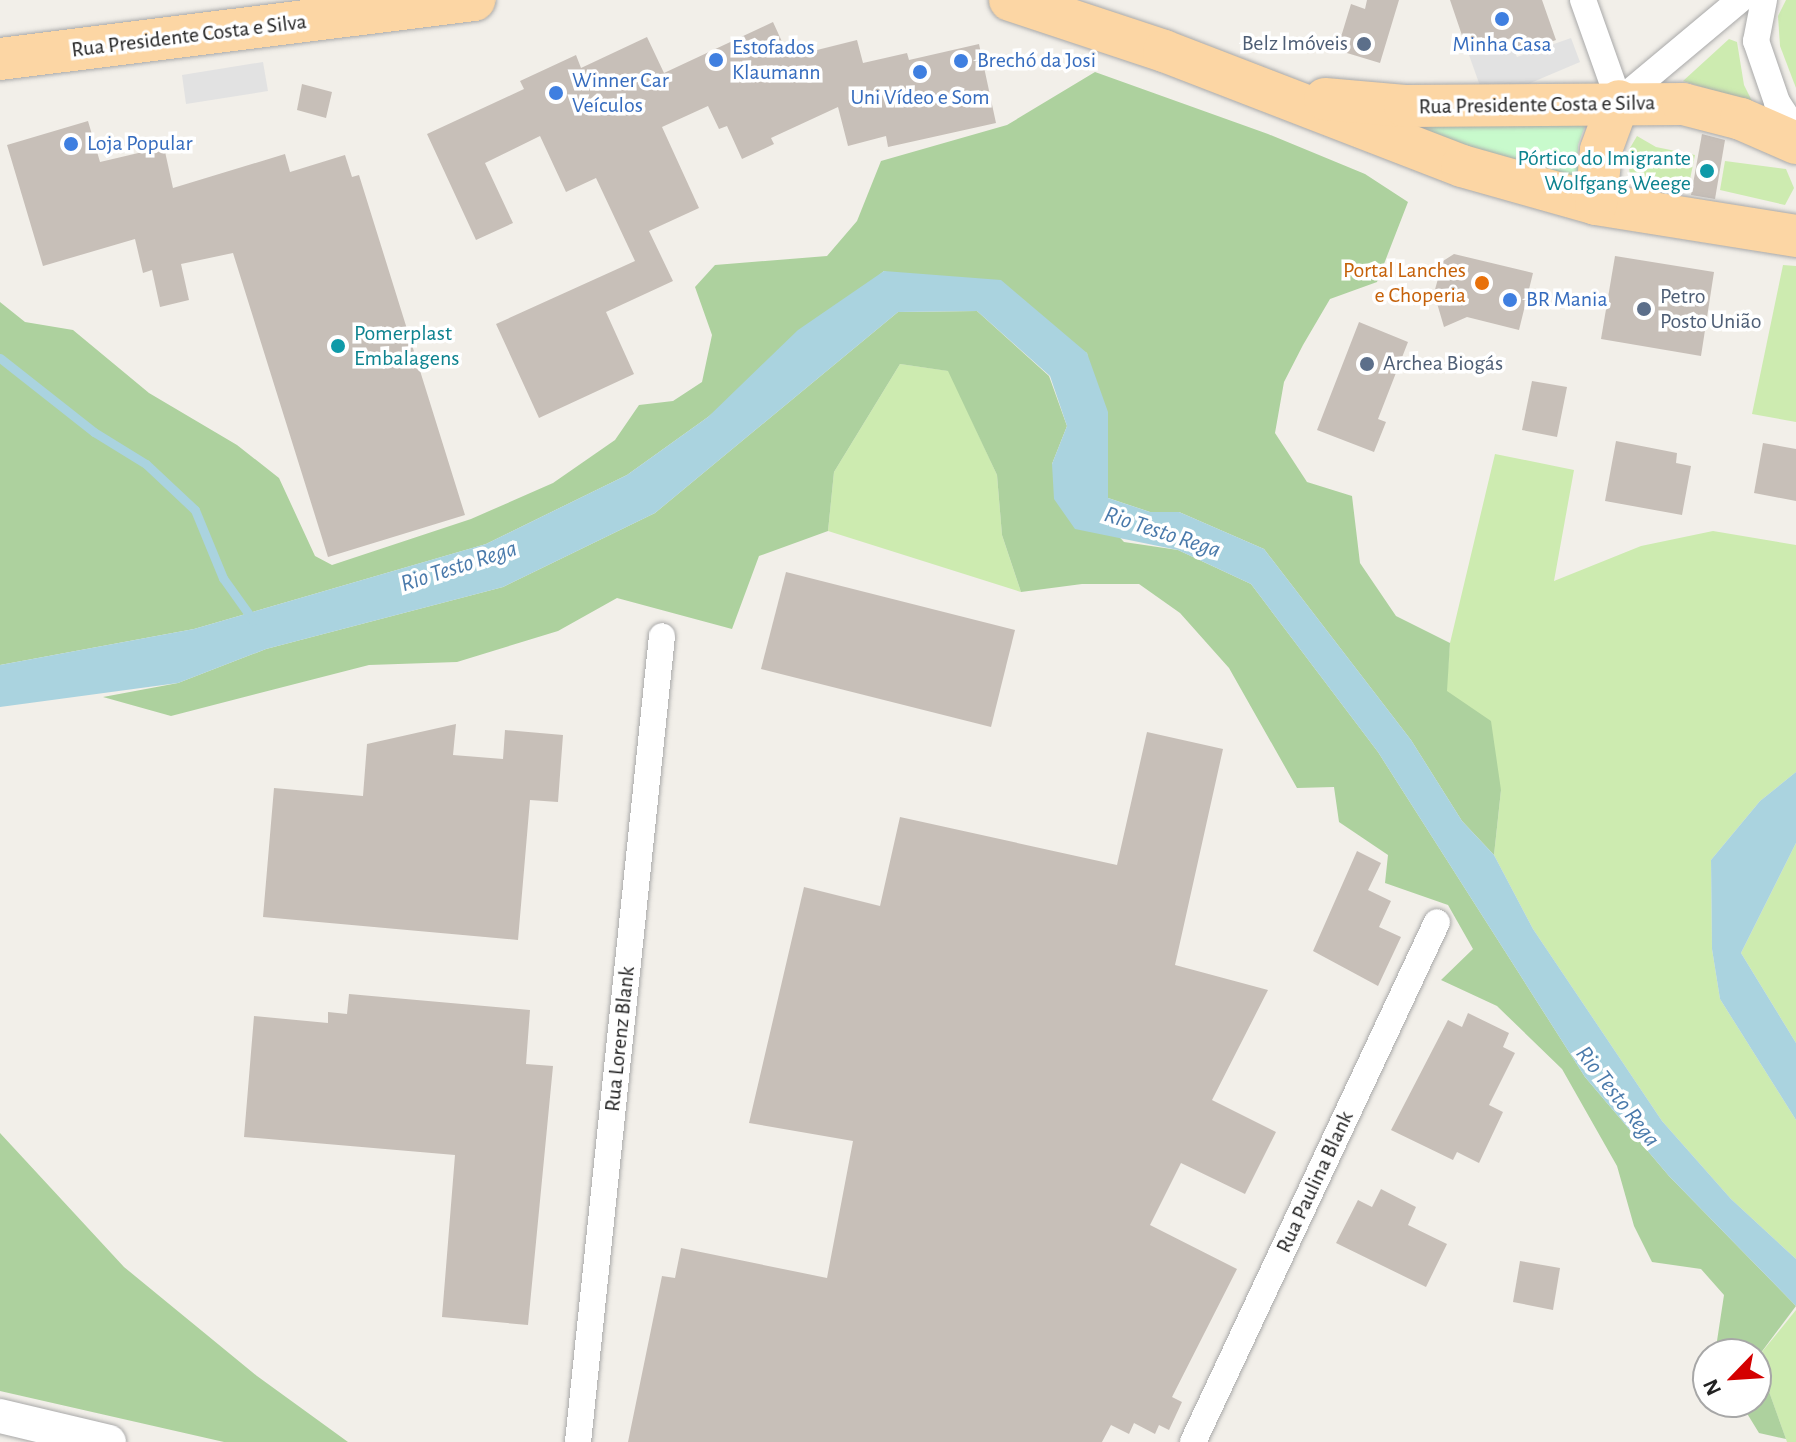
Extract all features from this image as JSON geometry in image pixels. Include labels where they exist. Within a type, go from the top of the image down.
[{"type":"main road","name":"Rua Presidente Costa e Silva","points":[[0,59],[474,0]]},
{"type":"main road","name":"Rua Presidente Costa e Silva","points":[[1010,0],[1272,93],[1441,160],[1596,204],[1796,236]]},
{"type":"main road","name":"Rua Presidente Costa e Silva","points":[[1272,93],[1405,106],[1619,101],[1713,110],[1796,143]]},
{"type":"main road","points":[[1596,204],[1599,158],[1619,101]]},
{"type":"street","points":[[1583,0],[1619,101],[1740,0]]},
{"type":"street","points":[[1764,0],[1756,41],[1777,102],[1796,131]]},
{"type":"street","name":"Rua Lorenz Blank","points":[[578,1442],[662,636]]},
{"type":"street","name":"Rua Paulina Blank","points":[[1193,1442],[1437,922]]},
{"type":"street","points":[[0,1416],[109,1442]]},
{"type":"green space","points":[[1786,0],[1796,0],[1796,88],[1780,46],[1778,16]]},
{"type":"green space","points":[[1729,39],[1737,42],[1744,85],[1753,103],[1683,81]]},
{"type":"green space","points":[[1095,72],[1268,134],[1365,174],[1408,202],[1377,282],[1330,299],[1303,345],[1284,382],[1275,433],[1307,482],[1352,496],[1360,563],[1396,616],[1450,643],[1447,691],[1491,721],[1501,790],[1494,855],[1462,821],[1411,740],[1264,549],[1179,512],[1150,512],[1108,498],[1087,353],[884,271],[708,417],[627,475],[486,544],[194,629],[0,665],[0,302],[25,322],[73,330],[149,393],[237,445],[279,478],[315,556],[332,565],[471,519],[553,483],[615,440],[639,405],[673,401],[702,382],[712,335],[695,287],[715,265],[827,256],[857,221],[881,161],[1007,125]]},
{"type":"green space","points":[[1407,119],[1586,123],[1578,145],[1578,184],[1453,150]]},
{"type":"green space","points":[[1637,136],[1656,147],[1695,155],[1689,184],[1652,178],[1631,183],[1627,153]]},
{"type":"green space","points":[[1725,161],[1786,169],[1794,188],[1785,205],[1720,190]]},
{"type":"green space","points":[[1783,265],[1796,266],[1796,422],[1752,414]]},
{"type":"green space","points":[[977,311],[1049,376],[1067,426],[1052,464],[1124,542],[1178,550],[1251,584],[1378,752],[1585,1077],[1669,1176],[1796,1306],[1772,1338],[1717,1338],[1724,1295],[1701,1269],[1652,1262],[1634,1226],[1617,1166],[1562,1069],[1497,1006],[1441,980],[1473,949],[1448,905],[1385,883],[1388,855],[1339,822],[1334,787],[1297,788],[1229,668],[1180,613],[1139,584],[1082,584],[1021,592],[1002,535],[997,475],[948,371],[900,364],[834,472],[828,531],[759,556],[732,629],[617,598],[558,631],[457,662],[369,665],[171,716],[103,697],[178,683],[266,649],[503,587],[655,513],[898,312]]},
{"type":"green space","points":[[900,364],[949,371],[997,475],[1002,535],[1021,592],[828,531],[834,472]]},
{"type":"green space","points":[[1495,454],[1574,470],[1554,581],[1641,546],[1713,531],[1796,545],[1796,772],[1760,801],[1711,860],[1712,949],[1720,999],[1796,1120],[1796,1259],[1731,1199],[1662,1121],[1533,929],[1494,855],[1501,790],[1446,691],[1450,643]]},
{"type":"green space","points":[[1796,843],[1796,1043],[1741,953]]},
{"type":"green space","points":[[0,1133],[124,1267],[257,1376],[348,1442],[224,1442],[0,1391]]},
{"type":"green space","points":[[1796,1310],[1796,1442],[1787,1442],[1772,1400],[1772,1340]]},
{"type":"green space","points":[[1772,1400],[1786,1439],[1759,1433],[1750,1418],[1772,1418]]},
{"type":"shaded area","points":[[1571,38],[1580,62],[1521,87],[1480,86],[1469,55],[1509,41],[1517,57]]},
{"type":"shaded area","points":[[263,62],[268,91],[186,104],[182,75]]},
{"type":"water","name":"Rio Testo Rega","points":[[884,271],[1001,280],[1087,353],[1108,412],[1108,498],[1150,512],[1179,512],[1264,549],[1411,740],[1462,821],[1494,855],[1533,929],[1662,1121],[1731,1199],[1796,1259],[1796,1306],[1669,1176],[1585,1077],[1378,752],[1251,584],[1178,550],[1075,529],[1054,499],[1052,464],[1067,426],[1050,376],[977,311],[898,312],[655,513],[503,587],[266,649],[178,683],[0,707],[0,665],[194,629],[486,544],[627,475],[708,417],[798,330]]},
{"type":"water","points":[[1796,772],[1796,843],[1741,953],[1796,1043],[1796,1120],[1720,999],[1712,949],[1711,860],[1760,801]]},
{"type":"building","points":[[1367,0],[1399,0],[1380,63],[1337,50],[1351,4],[1365,9]]},
{"type":"building","name":"Minha Casa","points":[[1450,0],[1542,0],[1556,40],[1517,54],[1511,38],[1468,53]]},
{"type":"building","points":[[773,22],[789,57],[857,40],[863,63],[907,53],[909,60],[979,44],[996,123],[888,147],[886,136],[848,146],[838,107],[771,138],[774,144],[742,159],[727,126],[719,129],[708,106],[662,127],[699,208],[649,231],[673,281],[606,312],[634,374],[539,418],[496,324],[635,261],[596,178],[566,192],[540,136],[485,163],[513,223],[476,240],[427,134],[524,89],[520,81],[576,55],[581,68],[647,37],[664,73]]},
{"type":"building","points":[[302,84],[332,92],[326,118],[297,110]]},
{"type":"building","name":"Pomerplast Embalagens","points":[[88,121],[100,162],[164,147],[173,188],[285,154],[290,172],[345,155],[352,177],[359,175],[465,515],[328,557],[233,253],[181,264],[189,300],[160,307],[152,270],[143,273],[135,239],[43,266],[7,145]]},
{"type":"building","name":"Pórtico do Imigrante Wolfgang Weege","points":[[1702,134],[1725,140],[1715,199],[1691,195]]},
{"type":"building","points":[[1454,254],[1533,273],[1519,330],[1467,317],[1444,327],[1434,293],[1443,261]]},
{"type":"building","points":[[1615,256],[1714,272],[1701,356],[1601,339]]},
{"type":"building","points":[[1359,322],[1408,342],[1378,419],[1386,422],[1374,452],[1317,430]]},
{"type":"building","points":[[1532,381],[1567,387],[1557,437],[1522,430]]},
{"type":"building","points":[[1616,441],[1677,453],[1676,463],[1691,466],[1682,515],[1605,501]]},
{"type":"building","points":[[1763,443],[1796,449],[1796,501],[1754,493]]},
{"type":"building","points":[[786,572],[1015,630],[991,727],[761,669]]},
{"type":"building","points":[[456,724],[453,755],[503,759],[505,730],[563,735],[558,802],[530,800],[518,940],[263,917],[274,788],[363,796],[367,744]]},
{"type":"building","points":[[1147,732],[1223,749],[1175,965],[1268,990],[1212,1100],[1276,1132],[1245,1194],[1181,1163],[1150,1225],[1237,1269],[1172,1397],[1182,1402],[1169,1430],[1159,1425],[1155,1434],[1134,1423],[1129,1434],[1111,1425],[1102,1442],[628,1442],[662,1276],[675,1278],[681,1248],[827,1278],[853,1141],[749,1123],[804,887],[880,906],[900,817],[1117,865]]},
{"type":"building","points":[[1357,851],[1381,863],[1368,890],[1391,901],[1379,927],[1401,937],[1378,986],[1313,951]]},
{"type":"building","points":[[349,994],[530,1010],[526,1064],[553,1066],[528,1325],[442,1317],[455,1155],[244,1137],[254,1016],[328,1023],[328,1012],[347,1014]]},
{"type":"building","points":[[1468,1013],[1509,1033],[1503,1047],[1515,1053],[1489,1105],[1503,1112],[1479,1163],[1457,1152],[1453,1160],[1391,1130],[1448,1020],[1462,1027]]},
{"type":"building","points":[[1381,1189],[1416,1207],[1408,1225],[1447,1244],[1426,1287],[1336,1243],[1358,1200],[1372,1207]]},
{"type":"building","points":[[1520,1261],[1560,1268],[1553,1310],[1513,1302]]},
{"type":"waterway","points":[[0,358],[94,432],[146,464],[195,510],[223,578],[253,620]]},
{"type":"place","name":"Minha Casa","points":[[1502,19]]},
{"type":"place","name":"Belz Imóveis","points":[[1364,44]]},
{"type":"place","name":"Estofados Klaumann","points":[[716,60]]},
{"type":"place","name":"Brechó da Josi","points":[[961,61]]},
{"type":"place","name":"Uni Vídeo e Som","points":[[920,72]]},
{"type":"place","name":"Winner Car Veículos","points":[[556,93]]},
{"type":"place","name":"Loja Popular","points":[[71,144]]},
{"type":"place","name":"Pórtico do Imigrante Wolfgang Weege","points":[[1707,171]]},
{"type":"place","name":"Portal Lanches e Choperia","points":[[1482,283]]},
{"type":"place","name":"BR Mania","points":[[1510,300]]},
{"type":"place","name":"Petro Posto União","points":[[1644,309]]},
{"type":"place","name":"Pomerplast Embalagens","points":[[338,346]]},
{"type":"place","name":"Archea Biogás","points":[[1367,364]]}]
